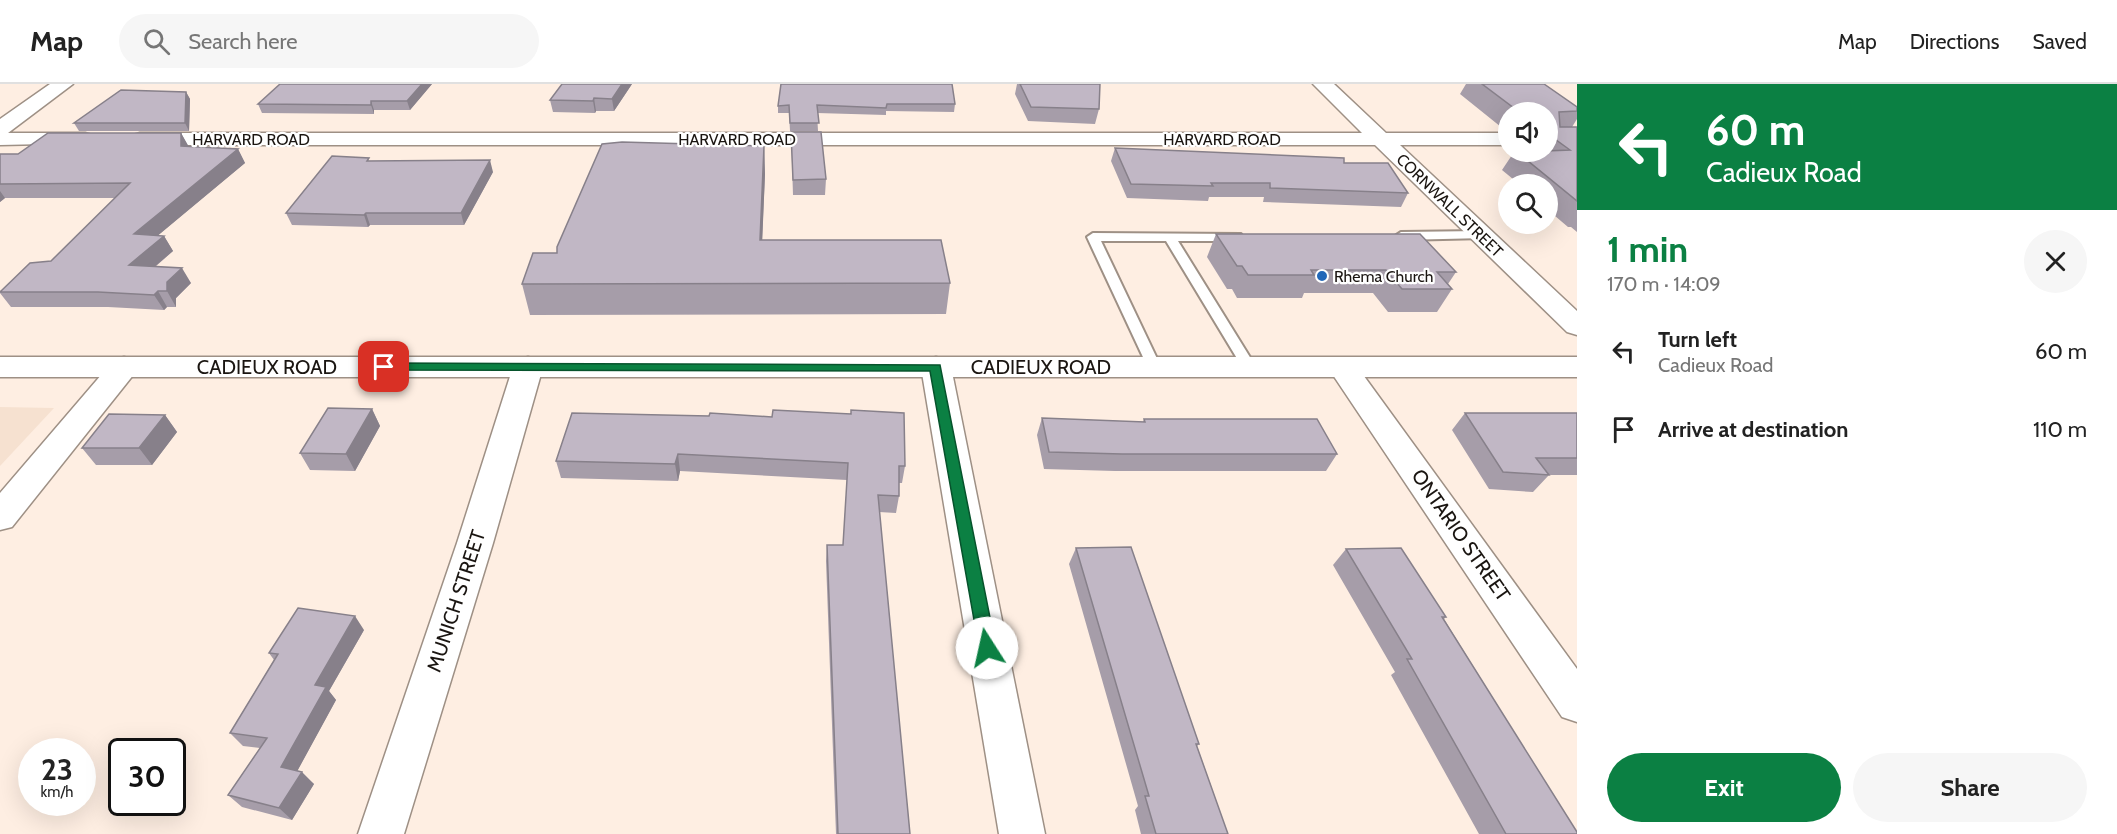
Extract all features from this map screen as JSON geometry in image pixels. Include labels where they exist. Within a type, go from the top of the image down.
[{"type":"street","points":[[0,129],[63,84]]},
{"type":"street","name":"CORNWALL STREET","points":[[1323,84],[1577,326]]},
{"type":"street","name":"HARVARD ROAD","points":[[0,139],[1498,139]]},
{"type":"street","name":"CADIEUX ROAD","points":[[0,367],[1577,367]]},
{"type":"street","points":[[0,517],[124,367]]},
{"type":"street","name":"MUNICH STREET","points":[[381,834],[475,543],[528,367]]},
{"type":"street","points":[[936,367],[1022,834]]},
{"type":"street","name":"ONTARIO STREET","points":[[1343,368],[1577,703]]},
{"type":"lane","points":[[1383,236],[1481,235]]},
{"type":"lane","points":[[1154,367],[1093,237],[1253,237]]},
{"type":"lane","points":[[1170,237],[1249,367]]},
{"type":"shaded area","points":[[0,407],[54,408],[0,466]]},
{"type":"building","points":[[280,84],[422,84],[407,101],[371,101],[371,105],[258,104]]},
{"type":"building","points":[[562,84],[622,84],[612,99],[550,100]]},
{"type":"building","points":[[781,84],[952,84],[955,104],[887,104],[886,108],[817,105],[819,123],[790,123],[789,105],[778,106]]},
{"type":"building","points":[[1020,84],[1100,84],[1099,109],[1031,107]]},
{"type":"building","points":[[1482,84],[1544,84],[1577,107],[1577,111],[1559,112],[1560,127],[1577,127],[1577,201],[1558,185],[1558,174],[1544,174],[1529,162],[1558,162],[1558,150],[1570,150],[1558,141],[1558,102],[1506,102]]},
{"type":"building","points":[[121,90],[186,92],[185,123],[74,123]]},
{"type":"building","points":[[791,132],[821,132],[826,179],[793,180]]},
{"type":"building","points":[[48,133],[181,133],[181,146],[238,149],[134,234],[164,236],[129,265],[182,268],[167,282],[167,291],[158,291],[154,295],[98,292],[0,292],[30,263],[51,261],[130,183],[0,184],[0,154],[18,154]]},
{"type":"building","points":[[622,142],[764,146],[760,240],[941,240],[950,283],[522,284],[533,253],[557,253],[557,247],[602,144]]},
{"type":"building","points":[[1115,148],[1344,158],[1344,163],[1388,163],[1408,193],[1270,188],[1270,183],[1211,183],[1213,186],[1131,184]]},
{"type":"building","points":[[332,156],[369,158],[367,161],[490,160],[461,213],[366,213],[364,215],[286,213]]},
{"type":"building","points":[[1216,234],[1420,234],[1456,272],[1437,272],[1452,289],[1402,289],[1386,270],[1311,270],[1314,275],[1248,275],[1242,266],[1237,266]]},
{"type":"building","points":[[328,408],[372,409],[346,454],[300,453]]},
{"type":"building","points":[[773,410],[851,414],[851,410],[904,413],[905,466],[899,466],[899,496],[878,495],[910,834],[838,834],[827,545],[843,545],[848,463],[678,454],[675,464],[556,461],[572,413],[709,416],[710,413],[772,417]]},
{"type":"building","points":[[1465,413],[1577,413],[1577,458],[1536,458],[1549,475],[1503,472]]},
{"type":"building","points":[[109,414],[165,415],[139,448],[82,448]]},
{"type":"building","points":[[1042,418],[1145,422],[1144,419],[1317,419],[1337,454],[1049,452]]},
{"type":"building","points":[[1131,547],[1228,834],[1156,834],[1145,796],[1149,796],[1076,548]]},
{"type":"building","points":[[1401,548],[1446,617],[1442,617],[1577,834],[1506,834],[1407,659],[1412,659],[1346,549]]},
{"type":"building","points":[[298,608],[355,616],[315,685],[326,687],[281,767],[302,772],[279,808],[228,795],[267,738],[230,733],[278,654],[269,653]]},
{"type":"place","name":"Rhema Church","points":[[1322,276]]},
{"type":"route","points":[[384,367],[936,367],[987,648]]}]
